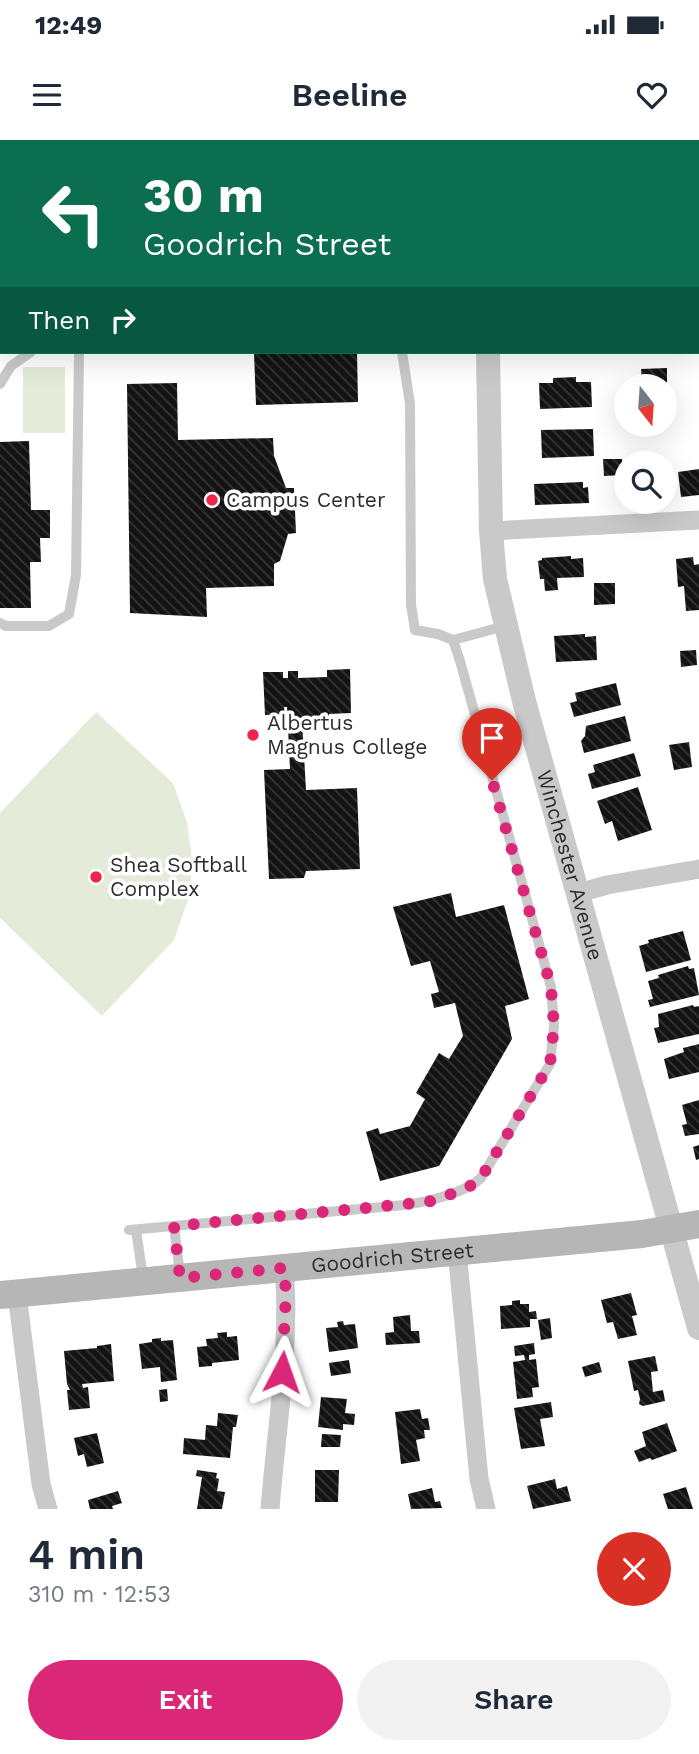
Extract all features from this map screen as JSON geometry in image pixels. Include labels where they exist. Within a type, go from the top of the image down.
[{"type":"main road","name":"Goodrich Street","points":[[8,1294],[685,1227]]},
{"type":"street","name":"Winchester Avenue","points":[[488,354],[491,531],[495,579],[505,626],[579,893],[685,1227],[699,1328]]},
{"type":"street","points":[[491,531],[699,520]]},
{"type":"street","points":[[579,893],[607,885],[699,869]]},
{"type":"street","points":[[457,1251],[479,1479],[486,1509]]},
{"type":"street","points":[[270,1509],[284,1346],[284,1268]]},
{"type":"street","points":[[8,1294],[41,1483],[48,1509]]},
{"type":"lane","points":[[0,384],[11,366],[28,354]]},
{"type":"lane","points":[[0,623],[6,626],[49,626],[69,614],[76,575],[79,354]]},
{"type":"lane","points":[[402,354],[410,404],[411,605],[415,630],[453,640],[505,626]]},
{"type":"lane","points":[[143,1282],[133,1230],[404,1205],[428,1202],[471,1188],[481,1178],[550,1064],[554,1026],[551,987],[453,640]]},
{"type":"lane","points":[[174,1226],[180,1278]]},
{"type":"green space","points":[[23,367],[65,367],[65,433],[23,433]]},
{"type":"green space","name":"Shea Softball Complex","points":[[96,712],[173,783],[187,822],[192,861],[190,894],[174,940],[102,1016],[0,918],[0,813]]},
{"type":"building","points":[[254,354],[357,354],[358,402],[256,405]]},
{"type":"building","points":[[667,368],[667,374],[641,374],[641,369]]},
{"type":"building","points":[[576,377],[576,382],[591,382],[592,407],[540,409],[539,383],[553,383],[553,378]]},
{"type":"building","name":"Campus Center","points":[[177,383],[178,440],[273,438],[274,456],[286,488],[294,488],[296,533],[288,534],[280,561],[274,564],[274,586],[206,588],[207,617],[130,613],[127,384]]},
{"type":"building","points":[[593,429],[594,456],[542,458],[541,430]]},
{"type":"building","points":[[29,441],[31,510],[50,510],[50,538],[40,538],[41,562],[30,562],[31,608],[0,608],[0,442]]},
{"type":"building","points":[[603,459],[614,459],[614,475],[604,476]]},
{"type":"building","points":[[699,469],[699,495],[681,497],[678,472]]},
{"type":"building","points":[[583,482],[583,488],[588,487],[589,503],[535,505],[534,484]]},
{"type":"building","points":[[571,556],[571,559],[583,558],[584,577],[557,578],[558,590],[545,591],[544,579],[540,579],[538,561],[542,558]]},
{"type":"building","points":[[693,557],[694,565],[699,564],[699,610],[686,611],[684,586],[678,587],[676,559]]},
{"type":"building","points":[[594,583],[615,583],[615,604],[594,605]]},
{"type":"building","points":[[585,634],[585,637],[596,636],[597,660],[556,662],[554,636]]},
{"type":"building","points":[[696,650],[697,665],[681,667],[680,651]]},
{"type":"building","points":[[350,669],[351,713],[329,714],[329,719],[302,720],[306,790],[357,788],[360,869],[306,871],[304,878],[269,879],[264,770],[290,769],[287,707],[284,707],[285,714],[265,715],[263,672],[283,672],[283,678],[288,678],[288,671],[298,671],[298,678],[327,677],[327,670]]},
{"type":"building","points":[[616,683],[621,705],[574,717],[570,703],[577,701],[575,693]]},
{"type":"building","points":[[625,716],[631,741],[584,753],[581,741],[585,736],[586,726]]},
{"type":"building","points":[[689,742],[692,767],[674,770],[669,745]]},
{"type":"building","points":[[634,753],[641,776],[592,789],[588,774],[595,772],[593,765]]},
{"type":"building","points":[[638,787],[652,830],[618,841],[612,821],[605,824],[597,801]]},
{"type":"building","points":[[451,893],[456,917],[504,905],[529,999],[505,1006],[512,1039],[439,1166],[380,1181],[366,1132],[378,1128],[380,1134],[410,1126],[425,1099],[416,1093],[439,1053],[449,1059],[463,1036],[455,1003],[434,1008],[431,994],[439,992],[430,961],[411,966],[393,907]]},
{"type":"building","points":[[683,931],[691,960],[646,972],[639,946],[649,943],[648,940]]},
{"type":"building","points":[[688,966],[689,969],[694,968],[699,995],[650,1007],[648,1000],[653,999],[648,981],[659,978],[658,975]]},
{"type":"building","points":[[693,1005],[699,1006],[699,1034],[658,1043],[654,1028],[659,1027],[658,1014]]},
{"type":"building","points":[[699,1044],[699,1072],[669,1079],[664,1059],[684,1052],[683,1048]]},
{"type":"building","points":[[699,1100],[699,1134],[685,1136],[682,1125],[687,1124],[682,1105]]},
{"type":"building","points":[[699,1145],[699,1159],[696,1160],[693,1147]]},
{"type":"building","points":[[631,1293],[637,1315],[632,1316],[637,1335],[618,1339],[613,1322],[607,1323],[601,1300]]},
{"type":"building","points":[[520,1300],[520,1304],[529,1304],[529,1312],[536,1311],[537,1319],[530,1319],[530,1327],[501,1329],[500,1306],[512,1305],[512,1301]]},
{"type":"building","points":[[410,1315],[411,1331],[419,1331],[420,1343],[386,1345],[385,1333],[394,1332],[393,1317]]},
{"type":"building","points":[[550,1318],[552,1338],[541,1340],[538,1320]]},
{"type":"building","points":[[343,1321],[344,1325],[355,1324],[358,1348],[329,1352],[326,1328],[338,1327],[337,1322]]},
{"type":"building","points":[[227,1332],[227,1337],[237,1336],[239,1360],[199,1367],[197,1347],[207,1346],[206,1339],[218,1338],[217,1333]]},
{"type":"building","points":[[161,1338],[161,1341],[173,1340],[177,1380],[161,1382],[160,1367],[142,1369],[139,1344]]},
{"type":"building","points":[[534,1343],[535,1354],[529,1355],[529,1360],[536,1359],[539,1387],[532,1388],[533,1397],[517,1399],[513,1362],[525,1360],[524,1355],[515,1356],[514,1346]]},
{"type":"building","points":[[111,1344],[114,1381],[82,1384],[83,1388],[88,1387],[90,1408],[69,1410],[67,1390],[70,1390],[64,1351]]},
{"type":"building","points":[[655,1356],[658,1371],[651,1372],[653,1392],[663,1390],[665,1401],[643,1406],[639,1404],[638,1390],[634,1391],[628,1361]]},
{"type":"building","points":[[349,1360],[351,1373],[331,1376],[329,1363]]},
{"type":"building","points":[[599,1362],[602,1372],[585,1377],[582,1367]]},
{"type":"building","points":[[167,1389],[168,1401],[160,1402],[159,1390]]},
{"type":"building","points":[[321,1397],[347,1399],[345,1413],[355,1414],[354,1425],[343,1424],[343,1430],[318,1427]]},
{"type":"building","points":[[551,1402],[553,1417],[540,1419],[545,1446],[521,1449],[514,1408]]},
{"type":"building","points":[[420,1409],[422,1419],[428,1418],[430,1430],[424,1430],[425,1438],[416,1440],[420,1461],[401,1464],[395,1412]]},
{"type":"building","points":[[218,1413],[238,1415],[236,1427],[233,1427],[230,1458],[183,1454],[184,1438],[205,1440],[206,1425],[217,1426]]},
{"type":"building","points":[[667,1423],[677,1451],[639,1462],[634,1451],[646,1446],[642,1432]]},
{"type":"building","points":[[97,1433],[104,1463],[87,1467],[84,1454],[78,1456],[74,1438]]},
{"type":"building","points":[[322,1434],[341,1435],[340,1447],[321,1447]]},
{"type":"building","points":[[197,1470],[217,1473],[217,1491],[225,1492],[222,1509],[197,1509],[202,1477],[196,1476]]},
{"type":"building","points":[[315,1470],[339,1470],[338,1502],[315,1502]]},
{"type":"building","points":[[555,1479],[557,1489],[567,1486],[571,1501],[533,1509],[527,1486]]},
{"type":"building","points":[[686,1487],[693,1509],[668,1509],[663,1494]]},
{"type":"building","points":[[432,1488],[435,1502],[440,1501],[442,1508],[411,1509],[408,1494]]},
{"type":"building","points":[[118,1491],[122,1503],[112,1506],[113,1509],[90,1509],[88,1500]]},
{"type":"place","name":"Campus Center","points":[[212,500]]},
{"type":"place","name":"Albertus Magnus College","points":[[253,735]]},
{"type":"place","name":"Shea Softball Complex","points":[[96,877]]},
{"type":"route","points":[[282,1372],[286,1294],[284,1268],[180,1278],[174,1226],[428,1202],[471,1188],[481,1178],[550,1064],[554,1026],[551,987],[492,780]]}]
